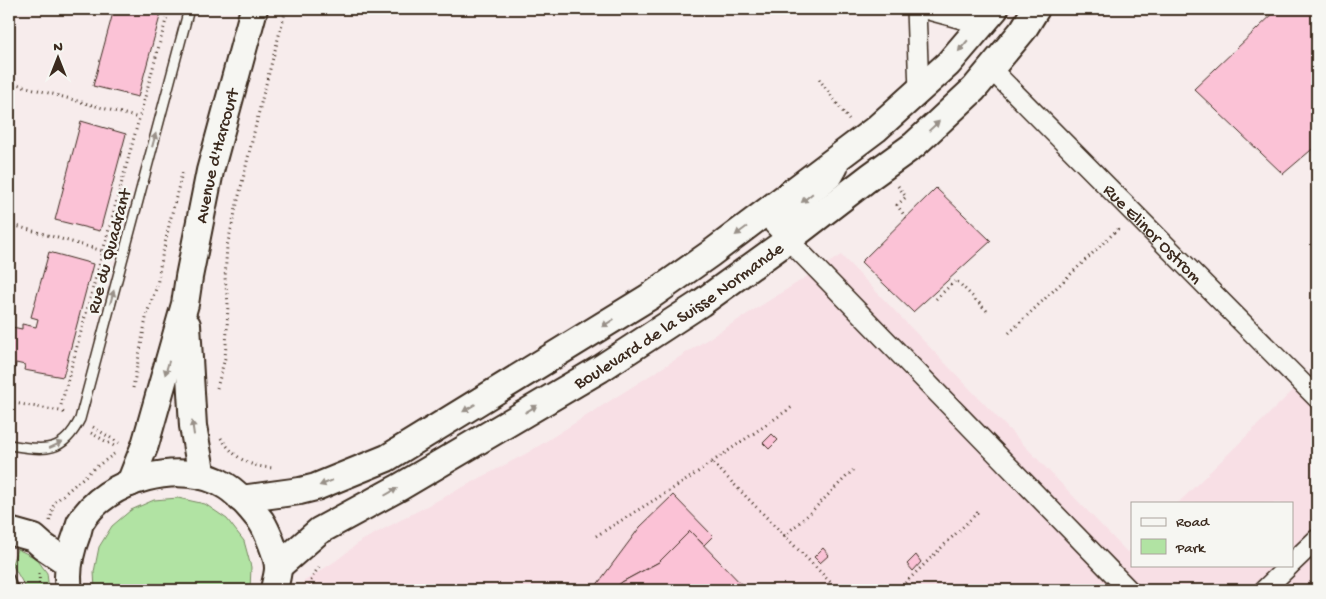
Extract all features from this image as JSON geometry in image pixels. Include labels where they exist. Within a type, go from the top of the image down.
[{"type":"street","name":"Avenue d'Harcourt","points":[[130,483],[145,446],[185,304],[210,171],[254,9]]},
{"type":"street","points":[[916,9],[919,91]]},
{"type":"street","points":[[925,9],[988,17]]},
{"type":"street","name":"Boulevard de la Suisse Normande","points":[[276,578],[319,531],[392,491],[600,369],[701,303],[788,240],[914,145],[974,89],[1023,30],[1036,9]]},
{"type":"street","name":"Boulevard de la Suisse Normande","points":[[241,499],[316,487],[387,458],[649,298],[876,129],[948,64],[988,17]]},
{"type":"street","name":"Rue Elinor Ostrom","points":[[990,69],[1317,398]]},
{"type":"street","points":[[850,148],[833,177],[774,225],[1129,590]]},
{"type":"street","name":"Avenue d'Harcourt","points":[[185,304],[192,426],[202,476]]},
{"type":"street","points":[[69,590],[67,583],[68,563],[80,524],[91,509],[109,494],[130,483],[151,476],[176,473],[202,476],[226,486],[261,520],[271,543],[276,578]]},
{"type":"street","points":[[34,538],[80,524]]},
{"type":"street","points":[[9,530],[34,538],[68,563]]},
{"type":"street","points":[[1294,561],[1317,539]]},
{"type":"street","points":[[1264,590],[1289,566]]},
{"type":"lane","name":"Rue du Quadrant","points":[[9,445],[37,449],[48,449],[59,445],[66,440],[80,419],[189,9]]},
{"type":"lane","points":[[9,579],[14,590]]},
{"type":"path","points":[[60,406],[169,9]]},
{"type":"path","points":[[215,393],[225,358],[228,303],[225,278],[227,246],[262,99],[286,9]]},
{"type":"path","points":[[819,79],[850,120]]},
{"type":"path","points":[[9,82],[139,118]]},
{"type":"path","points":[[896,183],[906,197],[897,205],[906,218]]},
{"type":"path","points":[[9,224],[103,251]]},
{"type":"path","points":[[1009,333],[1120,226],[1125,230]]},
{"type":"path","points":[[936,299],[956,280],[988,312]]},
{"type":"path","points":[[133,391],[143,329],[152,298]]},
{"type":"path","points":[[9,402],[60,410],[71,415]]},
{"type":"path","points":[[596,536],[685,481],[792,407]]},
{"type":"path","points":[[89,424],[120,443]]},
{"type":"path","points":[[90,432],[116,447]]},
{"type":"path","points":[[219,432],[222,439],[239,458],[254,465],[277,467]]},
{"type":"path","points":[[51,516],[54,503],[116,452],[122,438]]},
{"type":"path","points":[[712,462],[838,590]]},
{"type":"path","points":[[784,536],[853,470]]},
{"type":"path","points":[[898,590],[978,512]]},
{"type":"path","points":[[307,590],[313,576],[323,561]]},
{"type":"path","points":[[1303,590],[1317,576]]},
{"type":"shaded area","points":[[841,255],[1127,552],[1131,549],[1131,566],[1294,566],[1294,502],[1179,502],[1317,367],[1317,590],[299,590],[300,584],[337,560],[361,541],[529,452]]},
{"type":"green space","points":[[178,498],[205,504],[227,519],[244,541],[251,567],[250,590],[95,590],[94,572],[99,547],[112,526],[131,510],[154,500]]},
{"type":"green space","points":[[17,549],[36,558],[47,573],[49,590],[27,590],[12,564]]},
{"type":"building","points":[[114,9],[162,9],[138,97],[93,86]]},
{"type":"building","points":[[1278,9],[1317,9],[1317,145],[1283,174],[1194,89]]},
{"type":"building","points":[[81,121],[126,134],[100,231],[55,220]]},
{"type":"building","points":[[936,188],[991,241],[913,312],[861,262]]},
{"type":"building","points":[[49,252],[93,264],[63,377],[24,370],[25,365],[16,363],[15,369],[9,368],[9,321],[13,321],[12,327],[22,329],[22,324],[36,327],[38,319],[31,317]]},
{"type":"building","points":[[772,434],[778,440],[769,449],[763,443]]},
{"type":"building","points":[[673,495],[713,536],[704,545],[690,531],[659,562],[622,582],[613,590],[593,590],[640,527]]},
{"type":"building","points":[[690,531],[747,590],[613,590],[622,582],[659,562]]},
{"type":"building","points":[[823,548],[829,555],[820,563],[814,557]]},
{"type":"building","points":[[916,555],[921,562],[913,571],[907,564]]}]
